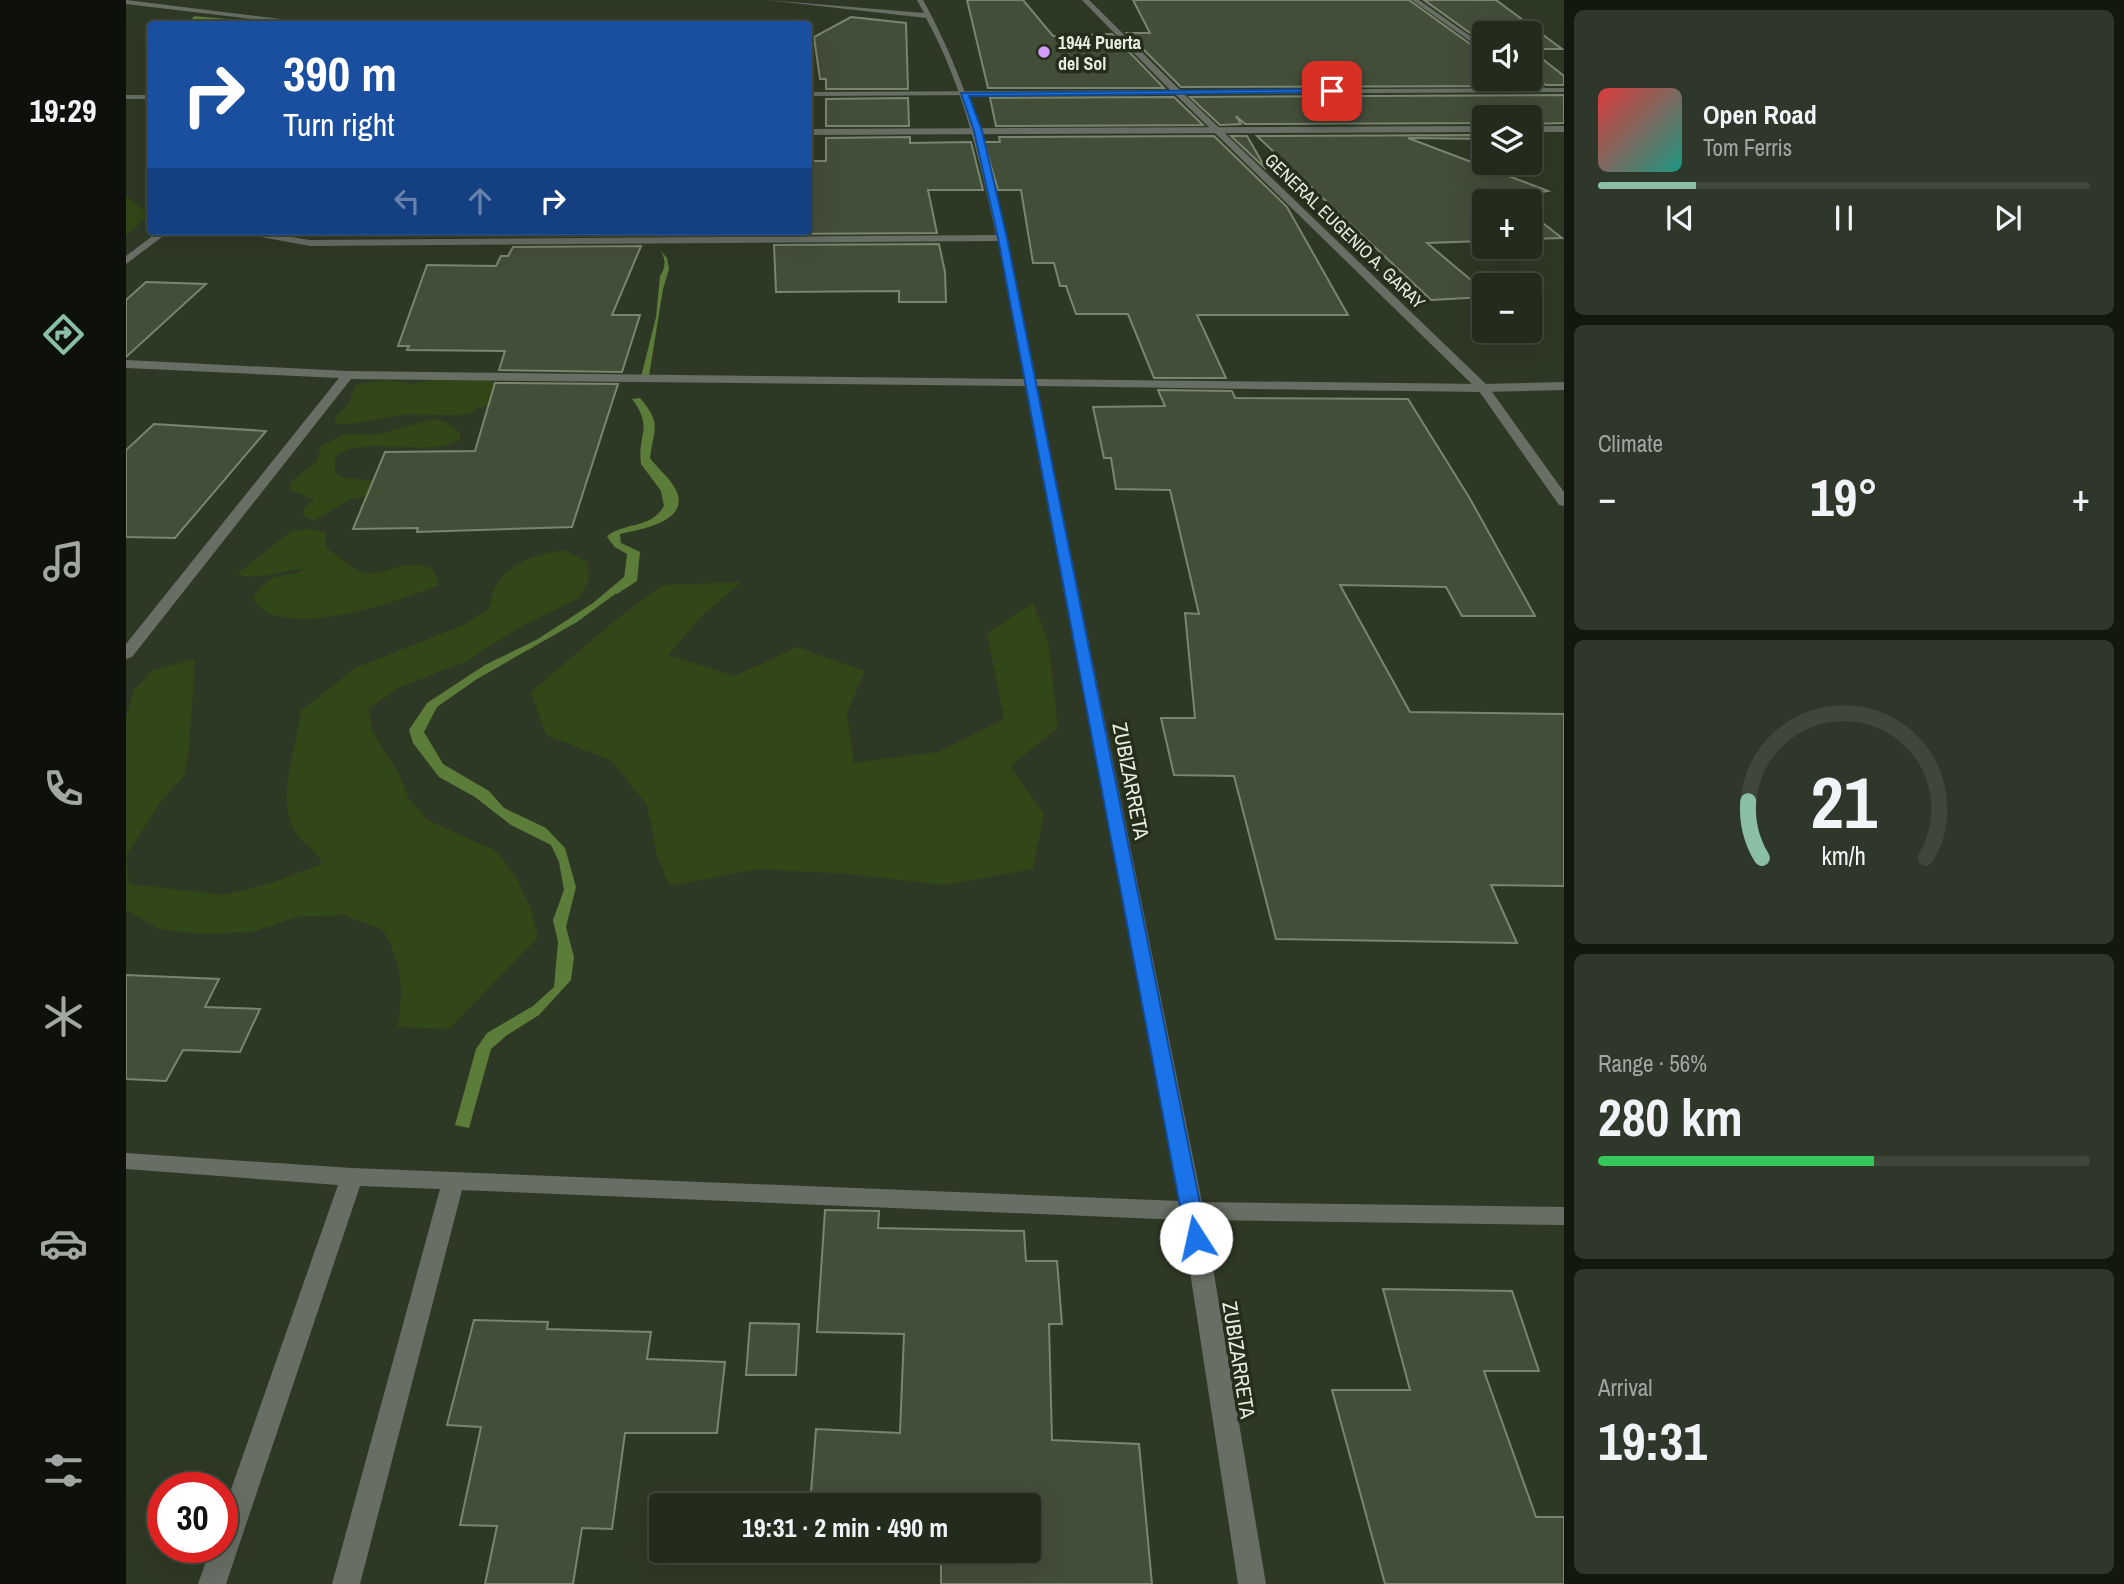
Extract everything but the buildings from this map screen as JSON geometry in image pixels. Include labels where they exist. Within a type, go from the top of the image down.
[{"type":"street","points":[[770,0],[930,16]]},
{"type":"street","name":"ZUBIZARRETA","points":[[920,0],[930,16],[978,131],[1002,238],[1192,1211],[1252,1584]]},
{"type":"street","name":"GENERAL EUGENIO A. GARAY","points":[[1085,0],[1175,91],[1483,388],[1564,502]]},
{"type":"street","points":[[1415,0],[1472,40]]},
{"type":"street","points":[[126,2],[280,21]]},
{"type":"street","points":[[812,94],[1472,90]]},
{"type":"street","points":[[1542,90],[1564,90]]},
{"type":"street","points":[[126,97],[147,97]]},
{"type":"street","points":[[1542,129],[1564,128]]},
{"type":"street","points":[[812,132],[1472,129]]},
{"type":"street","points":[[126,261],[160,235]]},
{"type":"street","points":[[259,235],[310,243],[1002,238]]},
{"type":"street","points":[[126,364],[348,375],[1483,388],[1564,386]]},
{"type":"street","points":[[126,654],[348,375]]},
{"type":"street","points":[[126,1161],[352,1177],[454,1179],[1192,1211],[1564,1216]]},
{"type":"street","points":[[212,1584],[352,1177]]},
{"type":"street","points":[[346,1584],[454,1179]]},
{"type":"shaded area","points":[[126,196],[147,212],[147,217],[126,236]]},
{"type":"shaded area","points":[[660,250],[667,258],[669,269],[663,289],[649,376],[641,377],[656,317],[660,276],[664,266]]},
{"type":"shaded area","points":[[444,378],[488,380],[498,384],[490,406],[476,408],[470,414],[406,415],[359,423],[335,423],[336,416],[349,403],[355,385],[386,380],[411,384]]},
{"type":"shaded area","points":[[640,398],[651,414],[655,426],[650,458],[675,488],[679,500],[677,509],[662,522],[620,534],[621,545],[641,553],[635,553],[616,548],[607,536],[645,522],[659,513],[664,506],[661,491],[641,464],[643,424],[639,409],[632,399]]},
{"type":"shaded area","points":[[434,419],[446,422],[460,433],[460,440],[430,447],[376,446],[345,451],[335,458],[335,473],[344,478],[379,481],[382,492],[349,500],[314,521],[303,516],[304,508],[314,500],[290,490],[291,482],[317,461],[321,446],[344,434],[375,435]]},
{"type":"shaded area","points":[[310,529],[326,532],[326,548],[358,570],[372,573],[403,566],[422,566],[433,569],[439,585],[398,600],[340,615],[312,619],[286,618],[266,611],[253,597],[261,587],[274,578],[304,569],[253,577],[237,574],[291,531]]},
{"type":"shaded area","points":[[564,550],[588,562],[589,580],[578,599],[520,627],[467,661],[398,688],[369,709],[372,731],[399,774],[409,799],[428,820],[496,851],[516,877],[530,906],[538,937],[449,1029],[398,1027],[400,977],[390,943],[383,930],[344,915],[297,917],[252,932],[202,934],[159,929],[126,910],[126,856],[129,884],[224,895],[274,882],[322,864],[295,831],[289,817],[287,787],[301,711],[355,668],[461,626],[489,609],[492,594],[505,573],[525,560]]},
{"type":"shaded area","points":[[624,577],[637,578],[577,622],[477,679],[437,707],[424,732],[443,764],[489,791],[504,808],[546,828],[565,848],[576,887],[566,927],[574,957],[571,980],[539,1015],[507,1035],[491,1049],[469,1128],[455,1125],[476,1049],[487,1033],[533,1006],[554,987],[558,942],[553,920],[564,890],[559,862],[551,845],[511,825],[475,797],[439,777],[413,743],[409,730],[427,703],[485,665],[538,639],[593,603]]},
{"type":"shaded area","points":[[741,582],[702,616],[668,655],[735,676],[797,647],[865,671],[847,713],[854,763],[937,752],[1004,719],[987,633],[1033,603],[1048,641],[1058,728],[1010,766],[1044,814],[1033,869],[945,885],[849,874],[756,869],[670,886],[657,856],[647,805],[612,761],[546,735],[531,692],[618,618],[663,585]]},
{"type":"shaded area","points":[[195,659],[189,749],[184,776],[161,801],[126,856],[126,717],[134,690],[153,670]]},
{"type":"waterway","points":[[194,18],[228,21]]},
{"type":"waterway","points":[[617,590],[630,581],[634,552],[619,546]]},
{"type":"place","name":"1944 Puerta del Sol","points":[[1044,52]]},
{"type":"route","points":[[1196,1238],[1002,238],[978,131],[964,93],[1332,91]]}]
